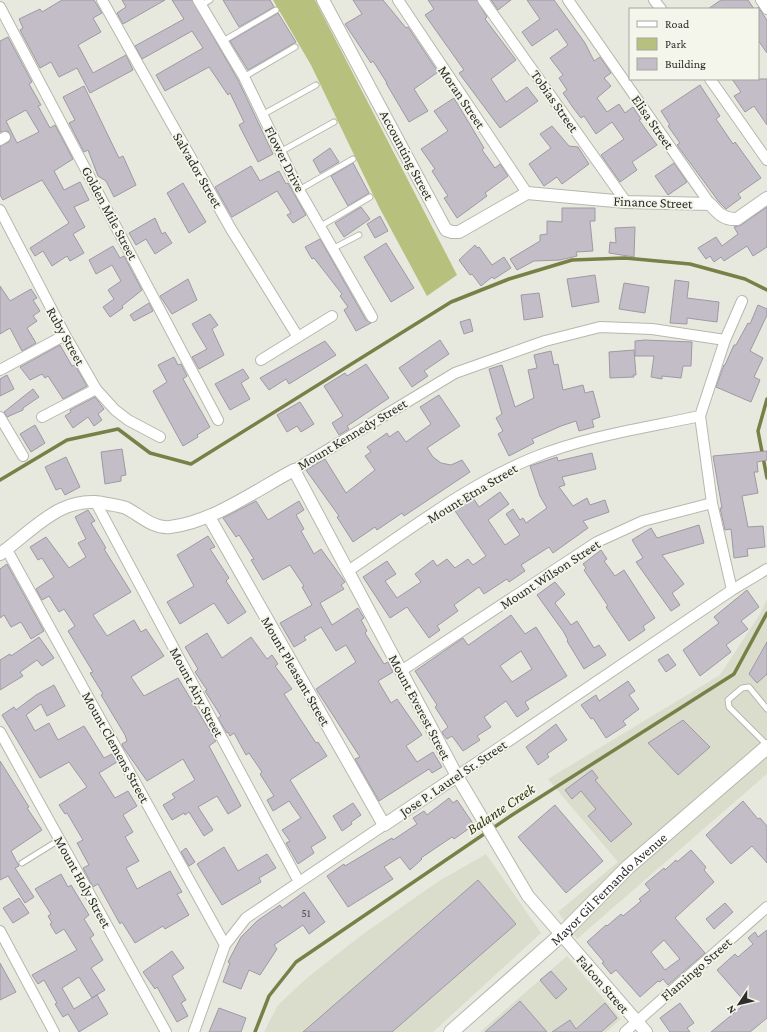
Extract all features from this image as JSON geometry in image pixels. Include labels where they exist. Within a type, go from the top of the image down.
[{"type":"main road","name":"Mayor Gil Fernando Avenue","points":[[451,1032],[561,935],[628,867],[767,746]]},
{"type":"street","name":"Salvador Street","points":[[102,0],[231,228],[298,337]]},
{"type":"street","name":"Accounting Street","points":[[323,0],[446,230],[459,232],[527,193]]},
{"type":"street","name":"Moran Street","points":[[398,0],[527,193]]},
{"type":"street","name":"Tobias Street","points":[[483,0],[626,202]]},
{"type":"street","name":"Elisa Street","points":[[568,0],[710,204]]},
{"type":"street","points":[[654,0],[660,8]]},
{"type":"street","points":[[761,0],[767,9]]},
{"type":"street","name":"Flower Drive","points":[[203,2],[244,77],[299,190],[372,317]]},
{"type":"street","name":"Golden Mile Street","points":[[0,6],[218,420]]},
{"type":"street","points":[[711,80],[767,160]]},
{"type":"street","name":"Finance Street","points":[[527,193],[626,202],[710,204],[725,218],[736,219],[767,198]]},
{"type":"street","name":"Ruby Street","points":[[0,210],[65,335],[96,389],[115,410],[128,420],[160,437]]},
{"type":"street","points":[[732,590],[712,503],[700,416],[725,340],[742,301]]},
{"type":"street","points":[[261,360],[332,316]]},
{"type":"street","name":"Mount Kennedy Street","points":[[3,552],[60,509],[76,502],[95,501],[125,508],[149,523],[169,528],[209,517],[294,470],[455,373],[545,341],[600,327],[652,329],[725,340]]},
{"type":"street","points":[[0,370],[65,335]]},
{"type":"street","points":[[42,417],[96,389]]},
{"type":"street","points":[[0,416],[23,456]]},
{"type":"street","name":"Mount Etna Street","points":[[348,571],[486,481],[534,457],[568,445],[700,416]]},
{"type":"street","name":"Mount Everest Street","points":[[294,470],[457,776],[528,896],[561,935]]},
{"type":"street","name":"Mount Airy Street","points":[[95,501],[299,882]]},
{"type":"street","name":"Mount Wilson Street","points":[[401,671],[597,542],[643,521],[712,503]]},
{"type":"street","name":"Mount Pleasant Street","points":[[209,517],[384,825]]},
{"type":"street","name":"Mount Clemens Street","points":[[3,552],[225,945]]},
{"type":"street","name":"Jose P. Laurel Sr. Street","points":[[194,1032],[225,945],[246,918],[732,590],[767,569]]},
{"type":"street","name":"Mount Holy Street","points":[[0,732],[166,1032]]},
{"type":"street","name":"Flamingo Street","points":[[625,1032],[767,907]]},
{"type":"street","points":[[0,931],[54,1032]]},
{"type":"street","name":"Falcon Street","points":[[561,935],[646,1032]]},
{"type":"lane","points":[[223,41],[276,10]]},
{"type":"lane","points":[[244,77],[295,47]]},
{"type":"lane","points":[[262,115],[316,85]]},
{"type":"lane","points":[[280,152],[334,122]]},
{"type":"lane","points":[[299,190],[353,159]]},
{"type":"lane","points":[[321,226],[370,197]]},
{"type":"lane","points":[[332,248],[359,235]]},
{"type":"lane","points":[[767,709],[749,687],[742,688],[728,700],[729,707],[767,746]]},
{"type":"lane","points":[[22,863],[59,840]]},
{"type":"shaded area","points":[[767,599],[767,774],[577,939],[558,912],[618,862],[548,779],[720,675],[760,614]]},
{"type":"shaded area","points":[[486,854],[541,933],[433,1032],[264,1032],[278,1005],[307,978],[363,934],[439,881]]},
{"type":"shaded area","points":[[567,956],[621,1019],[606,1032],[480,1032]]},
{"type":"green space","points":[[273,0],[315,0],[457,275],[427,296],[379,207],[311,65]]},
{"type":"building","points":[[62,0],[94,0],[102,13],[93,18],[101,32],[78,45],[93,73],[126,55],[133,70],[90,93],[77,68],[59,77],[51,62],[40,68],[20,30],[23,28],[19,19],[40,9],[42,12]]},
{"type":"building","points":[[122,0],[165,0],[123,24],[117,13],[126,7]]},
{"type":"building","points":[[172,0],[192,0],[238,80],[273,154],[258,162],[239,125],[244,122],[230,93],[228,95],[209,67],[165,91],[156,75],[203,48],[192,31],[142,59],[135,46],[184,19]]},
{"type":"building","points":[[223,0],[270,0],[274,7],[239,27]]},
{"type":"building","points":[[353,0],[383,0],[406,28],[408,27],[438,72],[414,89],[428,111],[409,122],[373,61],[371,63],[345,24],[362,14]]},
{"type":"building","points":[[428,0],[477,0],[487,17],[485,19],[516,60],[491,79],[506,102],[527,87],[538,101],[500,128],[459,73],[464,70],[425,15],[434,9]]},
{"type":"building","points":[[491,0],[511,0],[498,10]]},
{"type":"building","points":[[527,0],[554,0],[585,43],[594,61],[600,57],[611,73],[604,78],[611,86],[597,98],[607,112],[619,104],[625,113],[633,107],[641,119],[639,120],[657,145],[632,162],[637,170],[620,182],[601,155],[624,139],[612,122],[596,134],[584,116],[581,118],[574,109],[563,93],[567,90],[559,78],[563,75],[550,58],[568,45],[557,29],[532,46],[522,32],[540,19]]},
{"type":"building","points":[[721,0],[748,0],[753,8],[709,8]]},
{"type":"building","points":[[759,8],[767,20],[767,53],[759,41]]},
{"type":"building","points":[[278,13],[296,42],[248,70],[230,41]]},
{"type":"building","points":[[8,37],[32,82],[29,84],[41,105],[38,106],[50,128],[55,125],[73,159],[54,171],[64,190],[80,182],[89,200],[74,207],[85,227],[73,234],[84,253],[70,261],[67,256],[52,266],[43,251],[35,256],[30,248],[69,223],[42,180],[3,200],[0,195],[0,146],[9,142],[11,137],[8,131],[0,132],[0,41]],"holes":[[[26,110],[39,132],[17,143],[6,121]]]},
{"type":"building","points":[[767,79],[767,125],[754,106],[745,112],[734,96],[741,92],[733,80]]},
{"type":"building","points":[[700,85],[720,116],[716,119],[733,144],[735,142],[761,178],[738,194],[741,198],[726,209],[719,202],[677,145],[680,143],[668,126],[670,125],[661,111]]},
{"type":"building","points":[[84,86],[119,158],[123,156],[136,185],[114,197],[106,181],[98,176],[88,150],[84,152],[69,123],[75,120],[63,97]]},
{"type":"building","points":[[454,98],[484,148],[482,150],[495,168],[500,164],[508,176],[485,193],[487,196],[457,218],[444,198],[448,196],[432,171],[435,169],[421,149],[448,131],[434,111]]},
{"type":"building","points":[[552,126],[569,146],[578,147],[589,164],[562,184],[557,177],[544,186],[529,164],[551,148],[540,134]]},
{"type":"building","points":[[330,148],[339,162],[320,173],[313,160]]},
{"type":"building","points":[[353,163],[369,193],[348,206],[331,176]]},
{"type":"building","points":[[674,163],[687,182],[668,195],[655,176]]},
{"type":"building","points":[[251,166],[260,181],[279,171],[286,184],[288,183],[306,215],[293,223],[287,215],[291,213],[277,191],[232,217],[215,187]]},
{"type":"building","points":[[183,183],[206,222],[189,233],[167,193]]},
{"type":"building","points":[[361,207],[370,219],[344,237],[335,223]]},
{"type":"building","points":[[767,207],[767,247],[753,256],[747,246],[724,261],[721,257],[714,262],[710,256],[706,259],[698,248],[716,237],[722,246],[738,234],[734,227],[741,225]]},
{"type":"building","points":[[562,208],[595,208],[595,221],[590,221],[593,251],[576,252],[577,256],[560,260],[534,261],[517,270],[510,259],[540,241],[540,235],[547,234],[547,221],[562,222]]},
{"type":"building","points":[[380,216],[388,231],[375,238],[367,224]]},
{"type":"building","points":[[155,218],[162,234],[165,232],[172,243],[155,254],[146,239],[136,245],[129,233]]},
{"type":"building","points":[[635,227],[634,257],[609,253],[610,242],[616,243],[615,228]]},
{"type":"building","points":[[320,239],[366,320],[371,323],[356,331],[344,310],[348,307],[340,296],[342,294],[314,258],[312,259],[305,247]]},
{"type":"building","points":[[386,243],[414,288],[391,302],[364,257]]},
{"type":"building","points":[[475,245],[477,248],[479,247],[492,265],[504,257],[511,268],[494,279],[492,277],[481,286],[472,274],[470,275],[459,260]]},
{"type":"building","points":[[113,246],[120,258],[124,256],[142,290],[122,306],[123,308],[110,317],[103,307],[114,299],[108,290],[121,281],[112,265],[96,274],[89,260]]},
{"type":"building","points":[[595,275],[599,302],[572,307],[567,279]]},
{"type":"building","points":[[188,279],[197,300],[172,314],[160,296]]},
{"type":"building","points":[[675,280],[689,282],[687,298],[719,302],[717,322],[687,318],[687,324],[670,323]]},
{"type":"building","points":[[624,283],[649,287],[645,313],[619,309]]},
{"type":"building","points":[[0,286],[10,301],[31,289],[37,298],[33,300],[40,311],[33,316],[37,321],[27,328],[36,343],[22,351],[10,328],[0,334]]},
{"type":"building","points":[[539,293],[543,317],[524,320],[521,295]]},
{"type":"building","points":[[149,303],[153,311],[134,321],[130,315]]},
{"type":"building","points":[[758,305],[767,309],[767,315],[750,351],[763,358],[754,377],[760,380],[751,402],[716,387],[724,365],[734,345],[736,345],[748,323],[750,324]]},
{"type":"building","points":[[210,314],[218,325],[212,329],[224,355],[199,369],[192,357],[207,349],[192,324]]},
{"type":"building","points":[[470,319],[473,331],[464,334],[460,322]]},
{"type":"building","points":[[440,340],[449,354],[424,371],[428,376],[412,387],[399,368]]},
{"type":"building","points":[[325,341],[336,355],[289,384],[286,379],[269,390],[260,378]]},
{"type":"building","points":[[635,341],[692,342],[691,366],[683,366],[681,378],[662,376],[662,379],[651,377],[654,356],[635,356]]},
{"type":"building","points":[[60,345],[72,366],[75,365],[87,386],[63,399],[48,376],[45,378],[42,374],[30,380],[20,367]]},
{"type":"building","points":[[634,350],[636,375],[633,375],[634,377],[610,378],[609,352]]},
{"type":"building","points":[[551,351],[554,365],[558,364],[563,390],[583,385],[585,393],[593,391],[600,417],[592,420],[594,427],[579,431],[576,421],[561,426],[532,439],[534,443],[509,456],[498,434],[503,431],[496,418],[502,414],[489,369],[502,365],[515,407],[534,398],[528,370],[537,368],[534,355]]},
{"type":"building","points":[[174,357],[178,365],[181,364],[187,376],[183,379],[210,427],[197,435],[198,437],[183,446],[153,391],[167,382],[158,365]]},
{"type":"building","points":[[366,364],[389,398],[347,426],[349,429],[339,435],[332,423],[343,416],[324,386],[345,373],[347,376]]},
{"type":"building","points":[[243,369],[249,378],[241,383],[250,399],[230,410],[215,384]]},
{"type":"building","points":[[7,375],[14,389],[0,396],[0,379]]},
{"type":"building","points":[[33,389],[39,397],[23,408],[23,410],[7,417],[4,412]]},
{"type":"building","points":[[439,395],[460,426],[427,448],[433,457],[441,463],[451,465],[462,460],[470,472],[404,516],[402,513],[377,530],[375,527],[353,542],[337,517],[339,516],[306,470],[325,459],[346,493],[375,470],[365,456],[371,452],[367,447],[387,433],[389,437],[398,431],[406,442],[431,424],[420,407]]},
{"type":"building","points":[[95,397],[104,409],[98,414],[102,420],[94,426],[88,417],[73,428],[65,416],[71,412],[70,410]]},
{"type":"building","points":[[300,402],[314,424],[301,432],[297,426],[287,432],[277,415]]},
{"type":"building","points":[[35,425],[45,443],[31,452],[20,434]]},
{"type":"building","points":[[122,449],[126,475],[121,476],[121,481],[105,484],[101,452]]},
{"type":"building","points":[[767,451],[767,460],[757,462],[758,472],[754,472],[758,493],[742,496],[748,527],[763,526],[765,547],[747,549],[748,556],[734,558],[731,529],[725,530],[720,508],[722,508],[713,456]]},
{"type":"building","points":[[592,453],[596,469],[562,477],[565,485],[559,487],[573,506],[587,498],[590,505],[605,500],[609,512],[583,521],[588,528],[553,553],[549,547],[521,565],[525,571],[509,582],[507,579],[484,594],[479,587],[454,605],[458,611],[437,626],[440,630],[429,638],[407,607],[390,618],[363,577],[387,561],[396,574],[385,581],[397,598],[421,582],[415,574],[433,560],[437,566],[447,559],[455,568],[468,559],[473,565],[486,556],[453,508],[472,496],[479,507],[500,492],[509,504],[488,520],[505,545],[520,535],[506,514],[513,509],[520,520],[523,518],[526,523],[547,508],[540,496],[530,466],[557,457],[558,461]]},
{"type":"building","points":[[66,457],[80,487],[65,495],[61,488],[56,490],[45,467]]},
{"type":"building","points":[[256,501],[268,520],[299,501],[304,510],[296,515],[304,529],[301,531],[314,554],[321,549],[345,582],[341,585],[344,589],[320,603],[332,625],[358,608],[364,618],[361,620],[367,631],[365,633],[384,664],[388,662],[393,672],[378,681],[391,703],[397,699],[422,735],[406,746],[417,762],[433,752],[442,767],[432,773],[429,769],[379,801],[355,759],[360,757],[316,689],[356,662],[346,645],[336,651],[321,627],[304,637],[306,640],[294,647],[280,623],[312,605],[302,587],[304,586],[290,565],[263,580],[251,560],[254,559],[239,535],[236,537],[223,518]]},
{"type":"building","points":[[88,510],[95,521],[91,523],[106,548],[104,549],[131,592],[93,615],[107,636],[134,620],[141,632],[146,629],[164,656],[131,677],[144,696],[178,678],[216,741],[209,746],[241,806],[228,814],[217,796],[198,807],[213,830],[204,836],[189,812],[185,815],[184,813],[172,820],[163,805],[175,798],[172,794],[195,780],[183,759],[147,781],[123,747],[122,744],[127,741],[125,735],[101,695],[103,694],[90,673],[93,672],[68,631],[75,626],[64,609],[59,612],[49,596],[42,600],[36,589],[54,577],[42,558],[38,560],[30,547],[46,537],[69,568],[86,557],[78,543],[86,539],[75,517]]},
{"type":"building","points":[[699,525],[704,543],[662,555],[684,584],[672,593],[680,605],[671,611],[636,562],[643,558],[632,540],[651,528],[657,538]]},
{"type":"building","points":[[208,536],[215,547],[210,549],[229,578],[226,581],[246,612],[228,624],[214,603],[180,624],[167,602],[194,586],[177,555]]},
{"type":"building","points":[[601,550],[607,559],[604,561],[615,576],[624,570],[655,618],[643,626],[645,630],[629,641],[606,607],[608,606],[584,570],[586,568],[583,564]]},
{"type":"building","points":[[7,564],[44,631],[31,639],[21,622],[11,627],[4,615],[0,618],[0,569]]},
{"type":"building","points":[[555,582],[565,594],[555,603],[571,625],[577,621],[594,648],[599,645],[606,655],[584,669],[567,641],[568,640],[563,631],[537,595]]},
{"type":"building","points":[[747,590],[759,607],[741,621],[748,629],[726,645],[731,652],[700,676],[683,650],[719,623],[714,617]]},
{"type":"building","points":[[511,615],[525,634],[536,627],[567,676],[525,702],[529,709],[517,717],[506,701],[484,717],[491,727],[477,736],[480,740],[463,751],[452,736],[447,739],[443,734],[442,732],[448,727],[435,707],[437,705],[415,671],[463,638],[468,645]],"holes":[[[521,651],[532,669],[512,682],[500,666]]]},
{"type":"building","points":[[207,633],[222,658],[251,637],[267,659],[272,655],[278,664],[275,666],[292,689],[284,694],[316,743],[318,742],[327,756],[290,780],[326,838],[311,847],[314,853],[298,864],[286,843],[290,841],[282,830],[301,818],[289,801],[273,811],[267,800],[274,796],[260,774],[262,772],[249,753],[246,755],[234,733],[230,736],[228,732],[227,733],[218,718],[221,716],[195,672],[198,669],[185,647]]},
{"type":"building","points":[[39,637],[54,658],[42,666],[37,660],[20,672],[23,676],[0,690],[0,660],[10,654],[11,656]]},
{"type":"building","points":[[767,642],[767,674],[757,683],[749,674]]},
{"type":"building","points":[[668,654],[676,665],[666,672],[658,660]]},
{"type":"building","points":[[628,681],[635,691],[629,695],[639,709],[623,721],[626,725],[606,738],[593,718],[591,719],[581,705],[596,695],[599,701]]},
{"type":"building","points":[[54,685],[65,706],[47,716],[41,704],[26,715],[35,731],[49,723],[58,740],[84,726],[104,758],[112,754],[117,762],[99,773],[115,798],[128,791],[137,806],[123,815],[133,832],[125,837],[139,861],[126,868],[137,889],[170,871],[182,892],[177,894],[189,915],[165,929],[163,926],[135,943],[122,922],[120,924],[98,884],[93,887],[83,868],[89,865],[77,843],[83,840],[67,813],[65,814],[59,805],[87,787],[69,762],[40,778],[2,715],[14,707],[16,710],[36,695]]},
{"type":"building","points":[[683,720],[710,747],[678,775],[648,743]]},
{"type":"building","points":[[556,724],[567,740],[547,754],[549,757],[538,765],[526,747]]},
{"type":"building","points":[[0,761],[29,807],[27,808],[42,830],[11,851],[19,866],[15,868],[34,897],[25,903],[8,876],[0,880]]},
{"type":"building","points":[[592,770],[598,778],[595,780],[632,824],[611,842],[588,816],[596,809],[581,791],[572,799],[565,790]]},
{"type":"building","points":[[449,798],[453,803],[457,800],[474,825],[454,839],[452,837],[421,858],[422,859],[410,870],[400,857],[384,867],[393,879],[348,907],[327,876],[344,864],[345,866],[392,838],[393,840],[417,824],[413,818],[424,811],[427,815]]},
{"type":"building","points":[[743,801],[758,819],[760,818],[767,826],[767,863],[752,846],[731,864],[706,835]]},
{"type":"building","points":[[353,803],[361,815],[342,831],[333,816]]},
{"type":"building","points":[[555,805],[603,861],[566,893],[518,837]]},
{"type":"building","points":[[224,847],[238,871],[267,854],[276,868],[259,878],[261,882],[222,905],[197,864]]},
{"type":"building","points":[[186,848],[195,862],[189,866],[181,852]]},
{"type":"building","points":[[691,850],[706,867],[704,870],[714,882],[675,918],[705,953],[668,985],[663,979],[660,982],[658,981],[640,997],[616,970],[611,974],[602,963],[604,962],[587,942],[606,925],[607,926],[621,914],[623,916],[641,901],[639,899],[650,890],[645,884],[664,868],[665,870],[676,860],[677,862]],"holes":[[[664,940],[680,959],[665,970],[651,952]]]},
{"type":"building","points":[[61,874],[68,887],[71,885],[89,915],[84,919],[94,935],[90,938],[103,960],[91,968],[105,990],[92,998],[79,977],[62,988],[74,1009],[97,995],[108,1014],[79,1032],[68,1014],[63,1017],[44,980],[38,984],[32,975],[77,950],[64,929],[56,934],[50,924],[52,923],[48,916],[51,914],[35,889]]},
{"type":"building","points":[[478,880],[516,924],[392,1032],[303,1032]]},
{"type":"building","points":[[304,892],[325,922],[309,934],[303,925],[274,945],[277,949],[260,975],[249,970],[241,989],[223,982],[230,963],[228,962],[241,937],[257,921],[280,905],[282,908]]},
{"type":"building","points":[[19,898],[29,913],[13,923],[3,908]]},
{"type":"building","points":[[725,903],[733,912],[714,929],[706,919]]},
{"type":"building","points":[[767,930],[767,1018],[750,1032],[711,1032],[746,1003],[717,970],[735,954],[738,957],[753,944],[748,938],[755,932],[758,937]]},
{"type":"building","points":[[172,951],[184,968],[172,976],[186,1000],[181,1003],[188,1016],[177,1022],[157,987],[155,989],[143,972]]},
{"type":"building","points":[[0,963],[16,992],[0,1000]]},
{"type":"building","points":[[551,971],[567,989],[556,999],[540,980]]},
{"type":"building","points":[[520,1001],[547,1032],[485,1032],[509,1011]]},
{"type":"building","points":[[605,1003],[617,1018],[601,1032],[552,1032],[570,1020],[576,1029]]},
{"type":"building","points":[[680,1003],[694,1023],[687,1028],[690,1032],[670,1032],[660,1018]]},
{"type":"building","points":[[219,1008],[246,1018],[241,1032],[209,1032]]},
{"type":"waterway","points":[[0,480],[67,440],[118,429],[150,453],[191,464],[451,302],[509,279],[572,260],[625,258],[690,264],[745,279],[767,290]]},
{"type":"waterway","name":"Balante Creek","points":[[767,399],[758,431],[767,478]]},
{"type":"waterway","name":"Balante Creek","points":[[255,1032],[269,996],[296,962],[512,815],[734,674],[767,613]]}]
